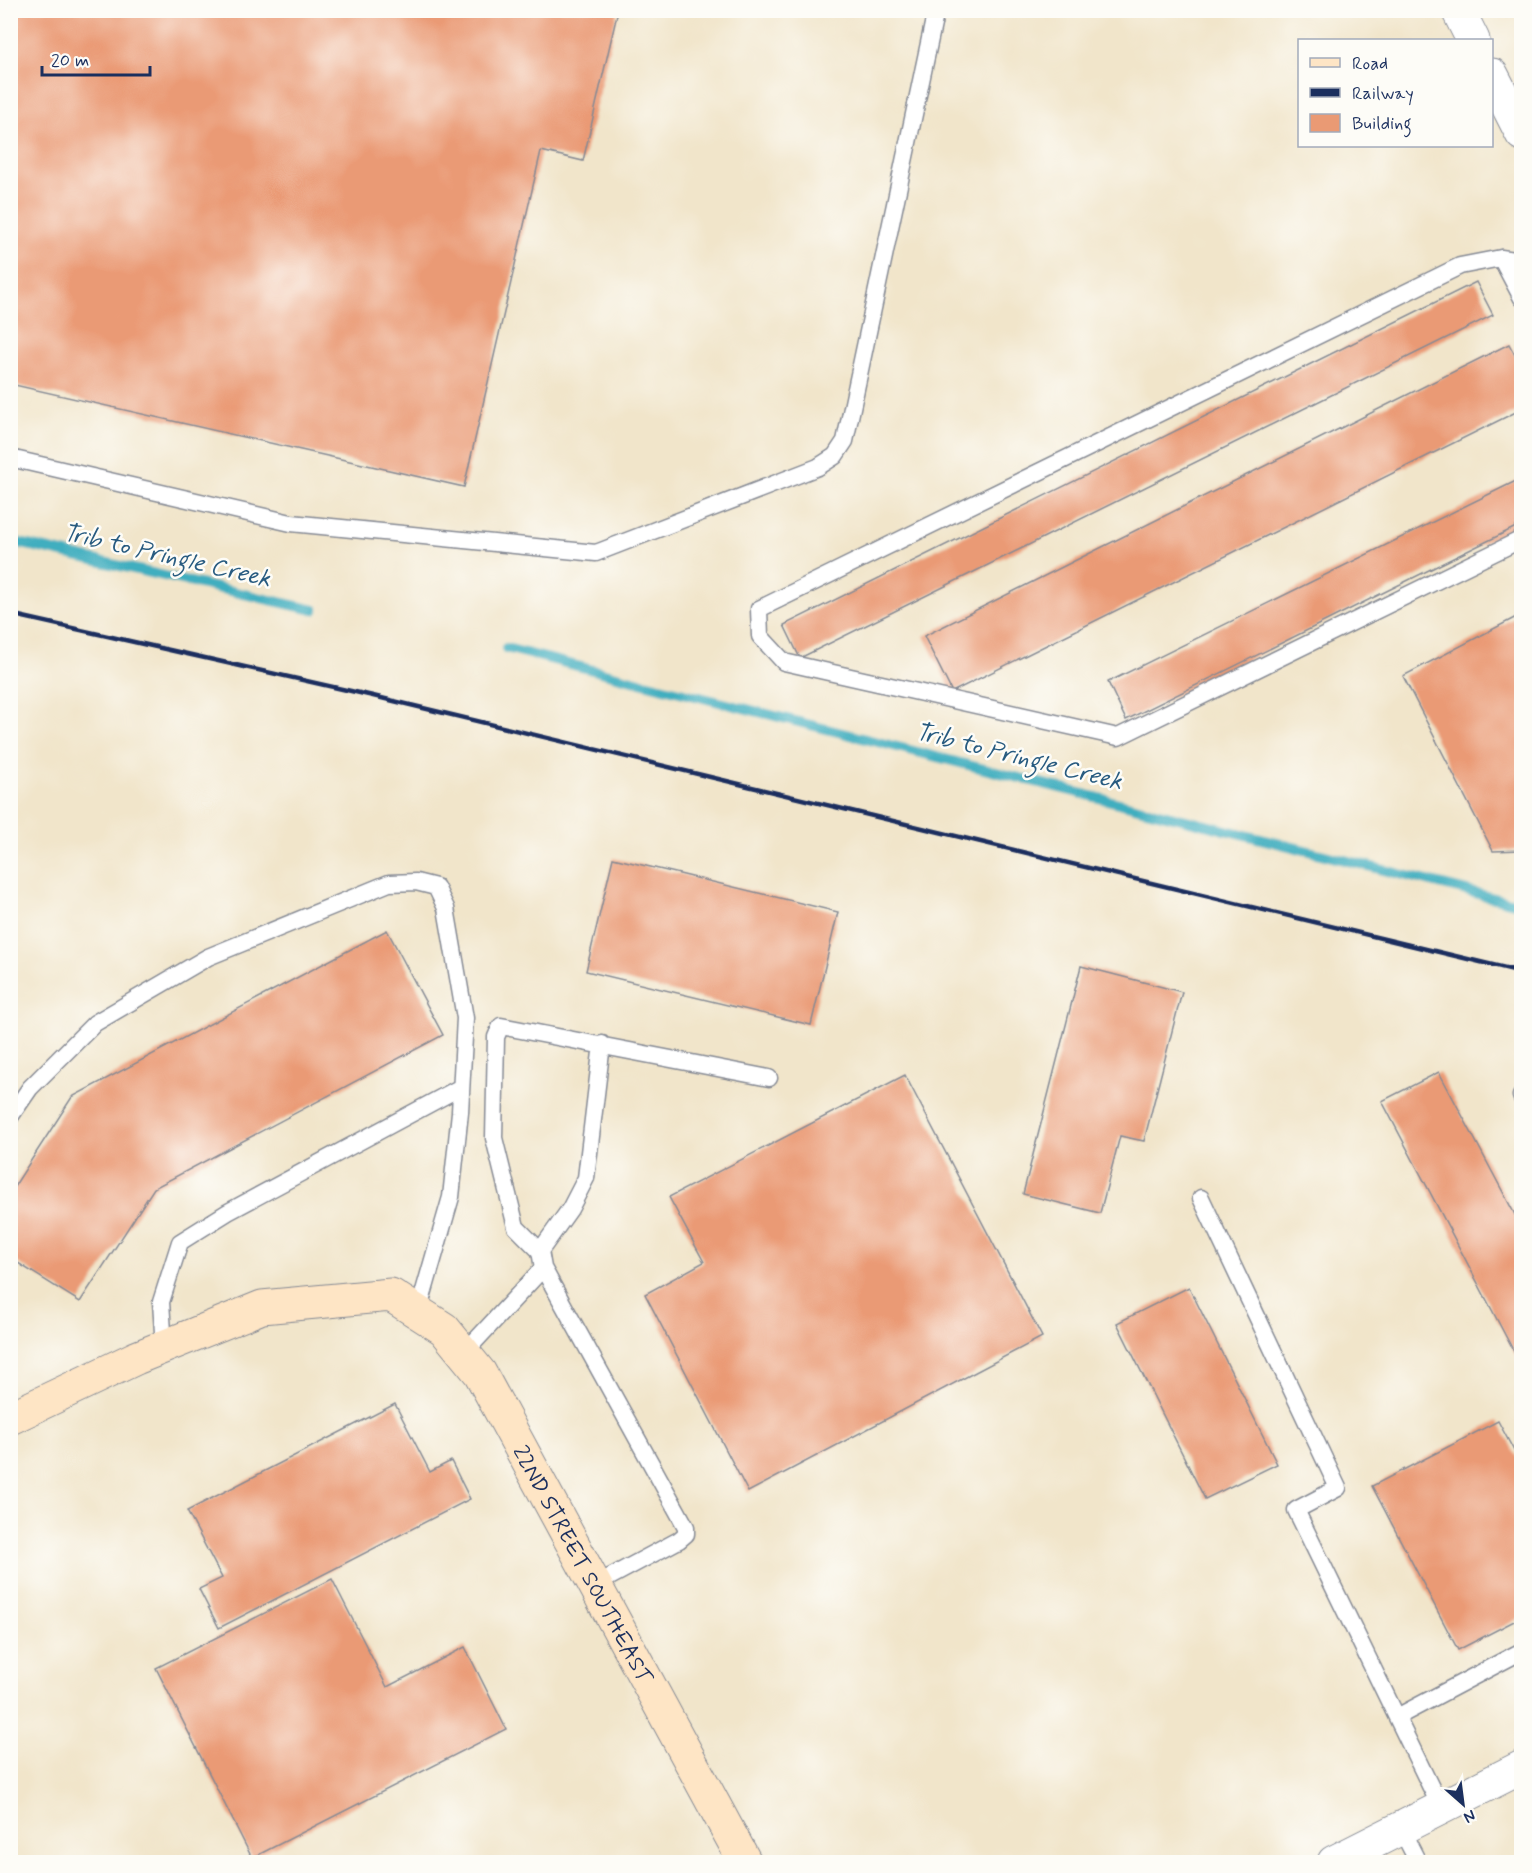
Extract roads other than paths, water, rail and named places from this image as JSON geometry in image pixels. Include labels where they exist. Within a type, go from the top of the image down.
[{"type":"street","points":[[1458,10],[1472,39]]},
{"type":"street","points":[[1493,79],[1521,134]]},
{"type":"street","points":[[10,1418],[164,1347],[262,1307],[405,1304]]},
{"type":"street","name":"22ND STREET SOUTHEAST","points":[[405,1304],[444,1329],[480,1373],[745,1863]]},
{"type":"street","points":[[1334,1863],[1521,1767]]},
{"type":"lane","points":[[10,459],[291,523],[596,553],[818,467],[835,456],[845,441],[936,10]]},
{"type":"lane","points":[[1521,261],[1501,258],[1460,266],[759,609],[760,636],[784,662],[1118,736],[1521,539]]},
{"type":"lane","points":[[1501,258],[1521,298]]},
{"type":"lane","points":[[10,1117],[30,1088],[95,1023],[208,957],[389,883],[416,882],[436,887],[446,908],[465,1018],[461,1087],[451,1197],[405,1304]]},
{"type":"lane","points":[[595,1585],[679,1540],[686,1534],[686,1527],[541,1259],[516,1227],[494,1138],[498,1030],[501,1026],[506,1025],[769,1078]]},
{"type":"lane","points":[[464,1353],[541,1259],[586,1178],[602,1044]]},
{"type":"lane","points":[[164,1347],[161,1302],[180,1242],[228,1212],[461,1087]]},
{"type":"lane","points":[[1201,1198],[1338,1488],[1296,1510],[1441,1808]]},
{"type":"lane","points":[[1397,1717],[1521,1651]]},
{"type":"lane","points":[[1401,1829],[1418,1863]]},
{"type":"waterway","name":"Trib to Pringle Creek","points":[[10,541],[314,610]]},
{"type":"waterway","name":"Trib to Pringle Creek","points":[[506,648],[1522,905]]},
{"type":"railway","points":[[10,614],[373,696],[1522,972]]}]
